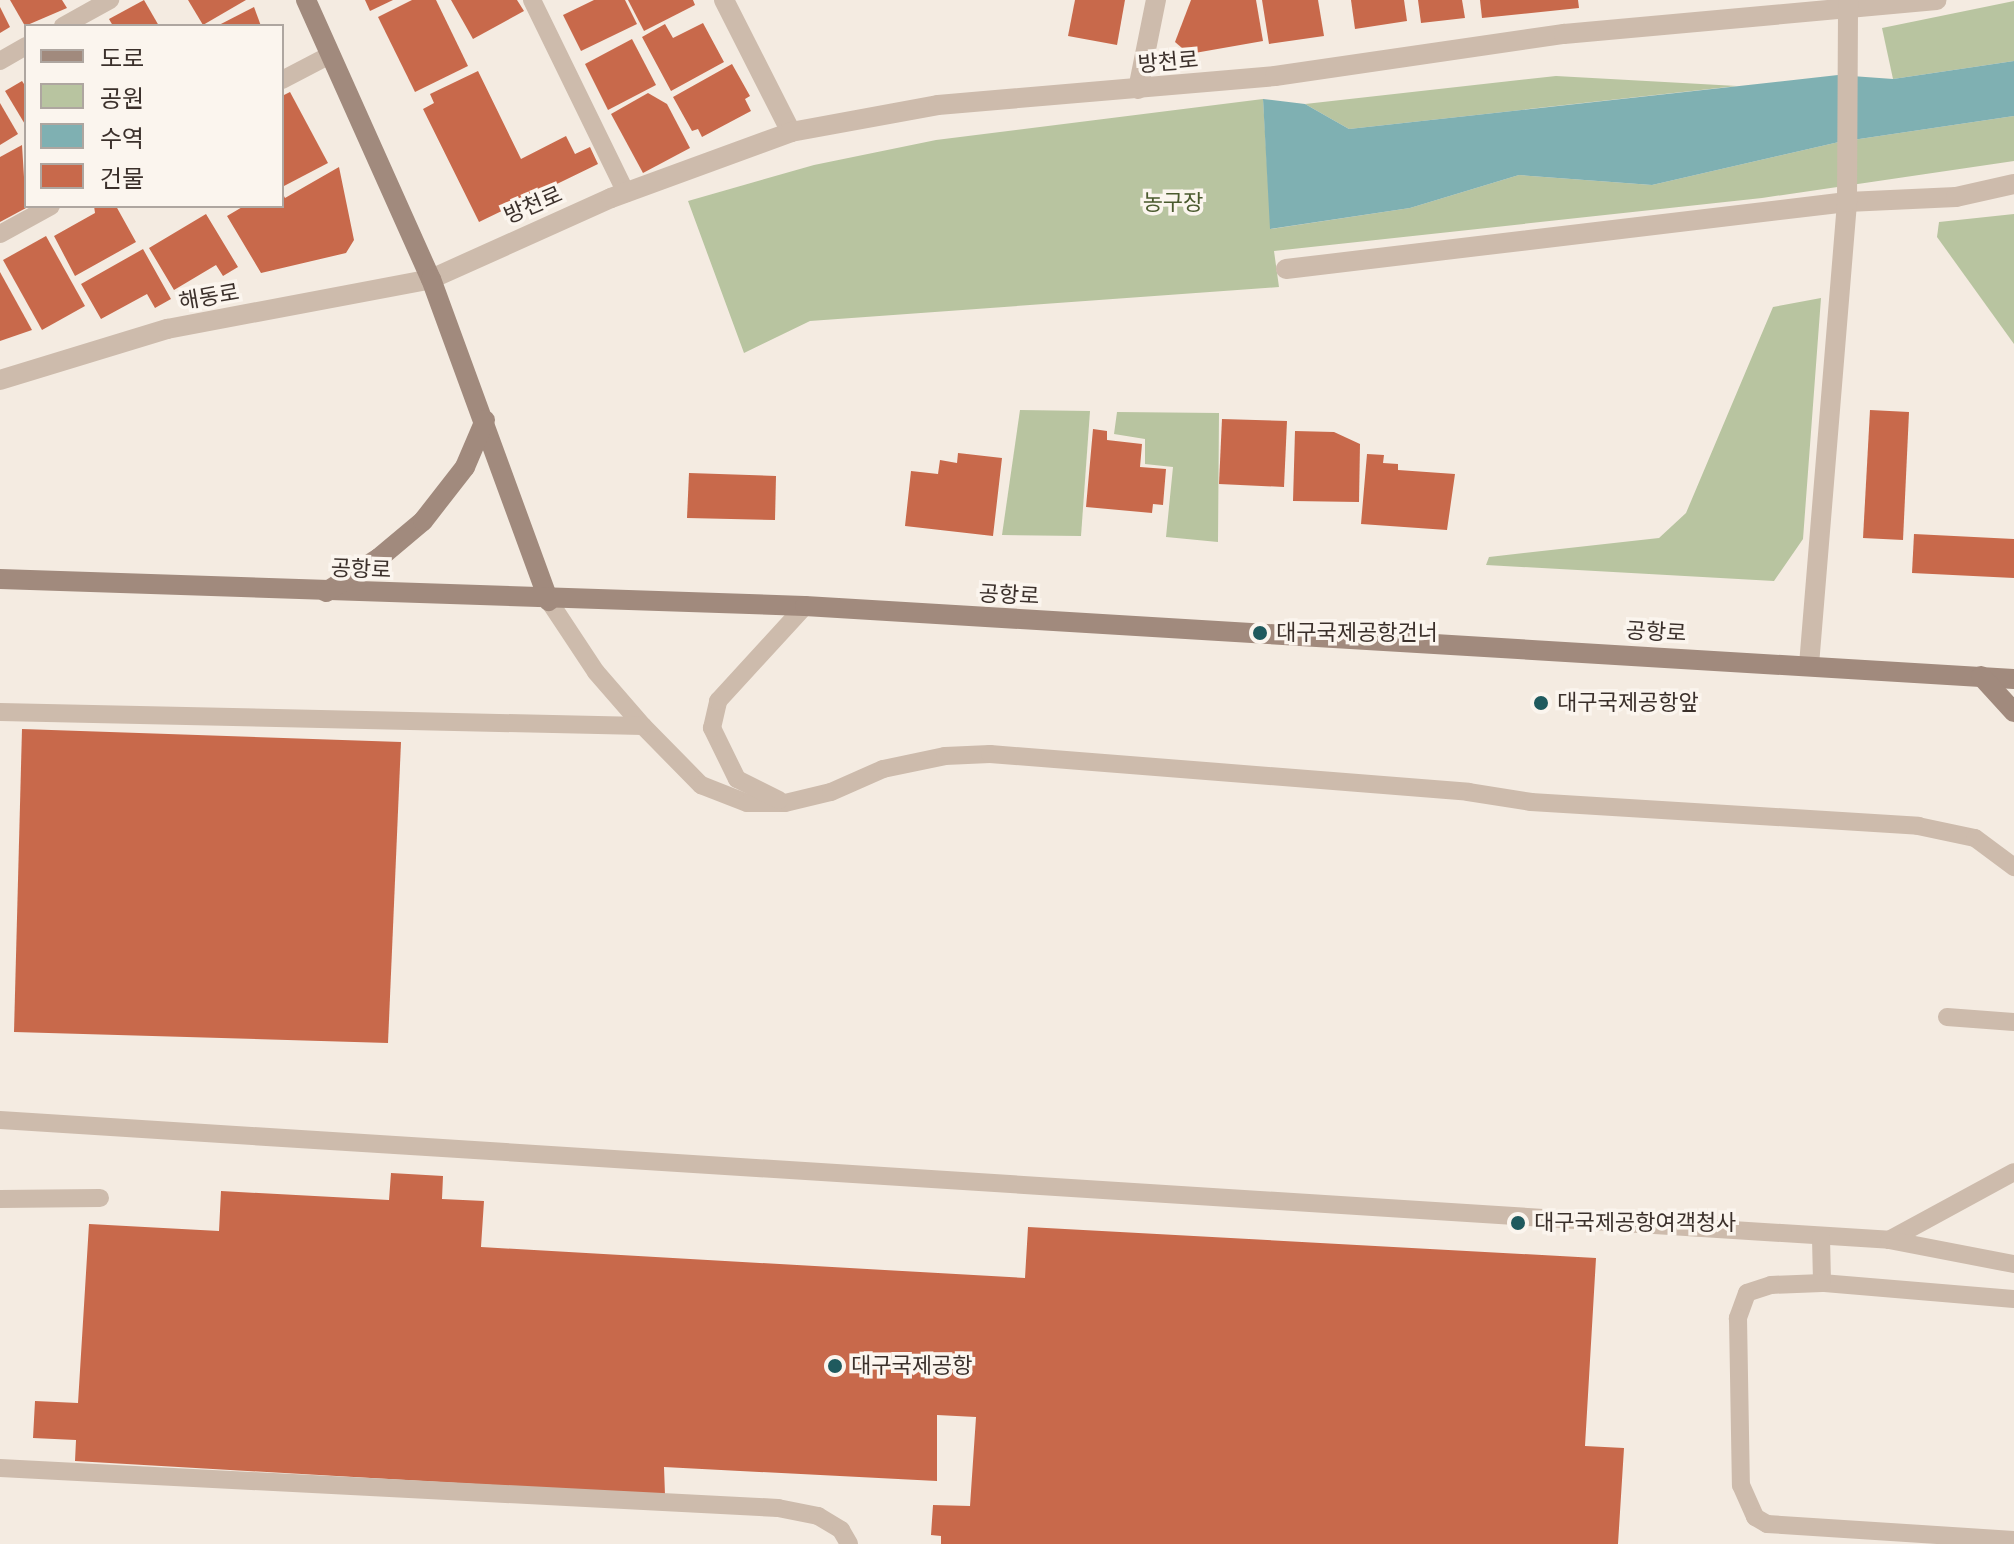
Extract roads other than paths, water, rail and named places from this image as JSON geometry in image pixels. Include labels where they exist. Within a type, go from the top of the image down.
[{"type":"main road","points":[[306,0],[431,279],[549,601]]},
{"type":"main road","points":[[326,592],[379,558],[423,521],[465,467],[485,420]]},
{"type":"main road","name":"공항로","points":[[0,579],[549,601],[805,606],[2014,679]]},
{"type":"main road","points":[[1981,676],[2014,712]]},
{"type":"street","points":[[724,0],[791,132]]},
{"type":"street","points":[[1138,89],[1156,0]]},
{"type":"street","name":"방천로","points":[[431,279],[626,193],[791,132],[938,105],[1275,76],[1564,34],[1936,0]]},
{"type":"street","points":[[1809,665],[1847,202],[1848,6]]},
{"type":"street","points":[[1286,269],[1847,202],[1956,197],[2014,184]]},
{"type":"street","name":"해동로","points":[[0,380],[167,329],[431,279]]},
{"type":"lane","points":[[67,24],[110,0]]},
{"type":"lane","points":[[532,0],[626,193]]},
{"type":"lane","points":[[0,61],[24,47]]},
{"type":"lane","points":[[284,79],[330,55]]},
{"type":"lane","points":[[0,234],[47,208]]},
{"type":"lane","points":[[549,601],[596,672],[643,726],[701,785],[747,803],[785,803],[831,792],[883,769],[945,756],[990,754],[1468,792],[1531,802],[1918,826],[1975,838],[2014,867]]},
{"type":"lane","points":[[785,803],[737,779],[712,728],[718,701],[805,606]]},
{"type":"lane","points":[[0,712],[643,726]]},
{"type":"lane","points":[[1947,1017],[2014,1022]]},
{"type":"lane","points":[[0,1120],[1889,1240],[2014,1264]]},
{"type":"lane","points":[[1889,1240],[2014,1172]]},
{"type":"lane","points":[[0,1199],[100,1198]]},
{"type":"lane","points":[[1821,1238],[1822,1283]]},
{"type":"lane","points":[[2014,1299],[1822,1283],[1771,1285],[1743,1300],[1738,1318],[1741,1485],[1755,1517],[1767,1524],[2014,1540]]},
{"type":"lane","points":[[0,1468],[778,1508],[818,1516],[841,1530],[849,1544]]},
{"type":"water","points":[[2014,61],[2014,116],[1839,142],[1652,185],[1519,175],[1410,208],[1270,229],[1263,99],[1305,104],[1349,129],[1838,75],[1893,79]]},
{"type":"place","name":"대구국제공항건너","points":[[1260,633]]},
{"type":"place","name":"대구국제공항앞","points":[[1541,703]]},
{"type":"place","name":"대구국제공항여객청사","points":[[1518,1223]]},
{"type":"place","name":"대구국제공항","points":[[835,1366]]},
{"type":"park label","name":"농구장","points":[[1173,203]]}]
